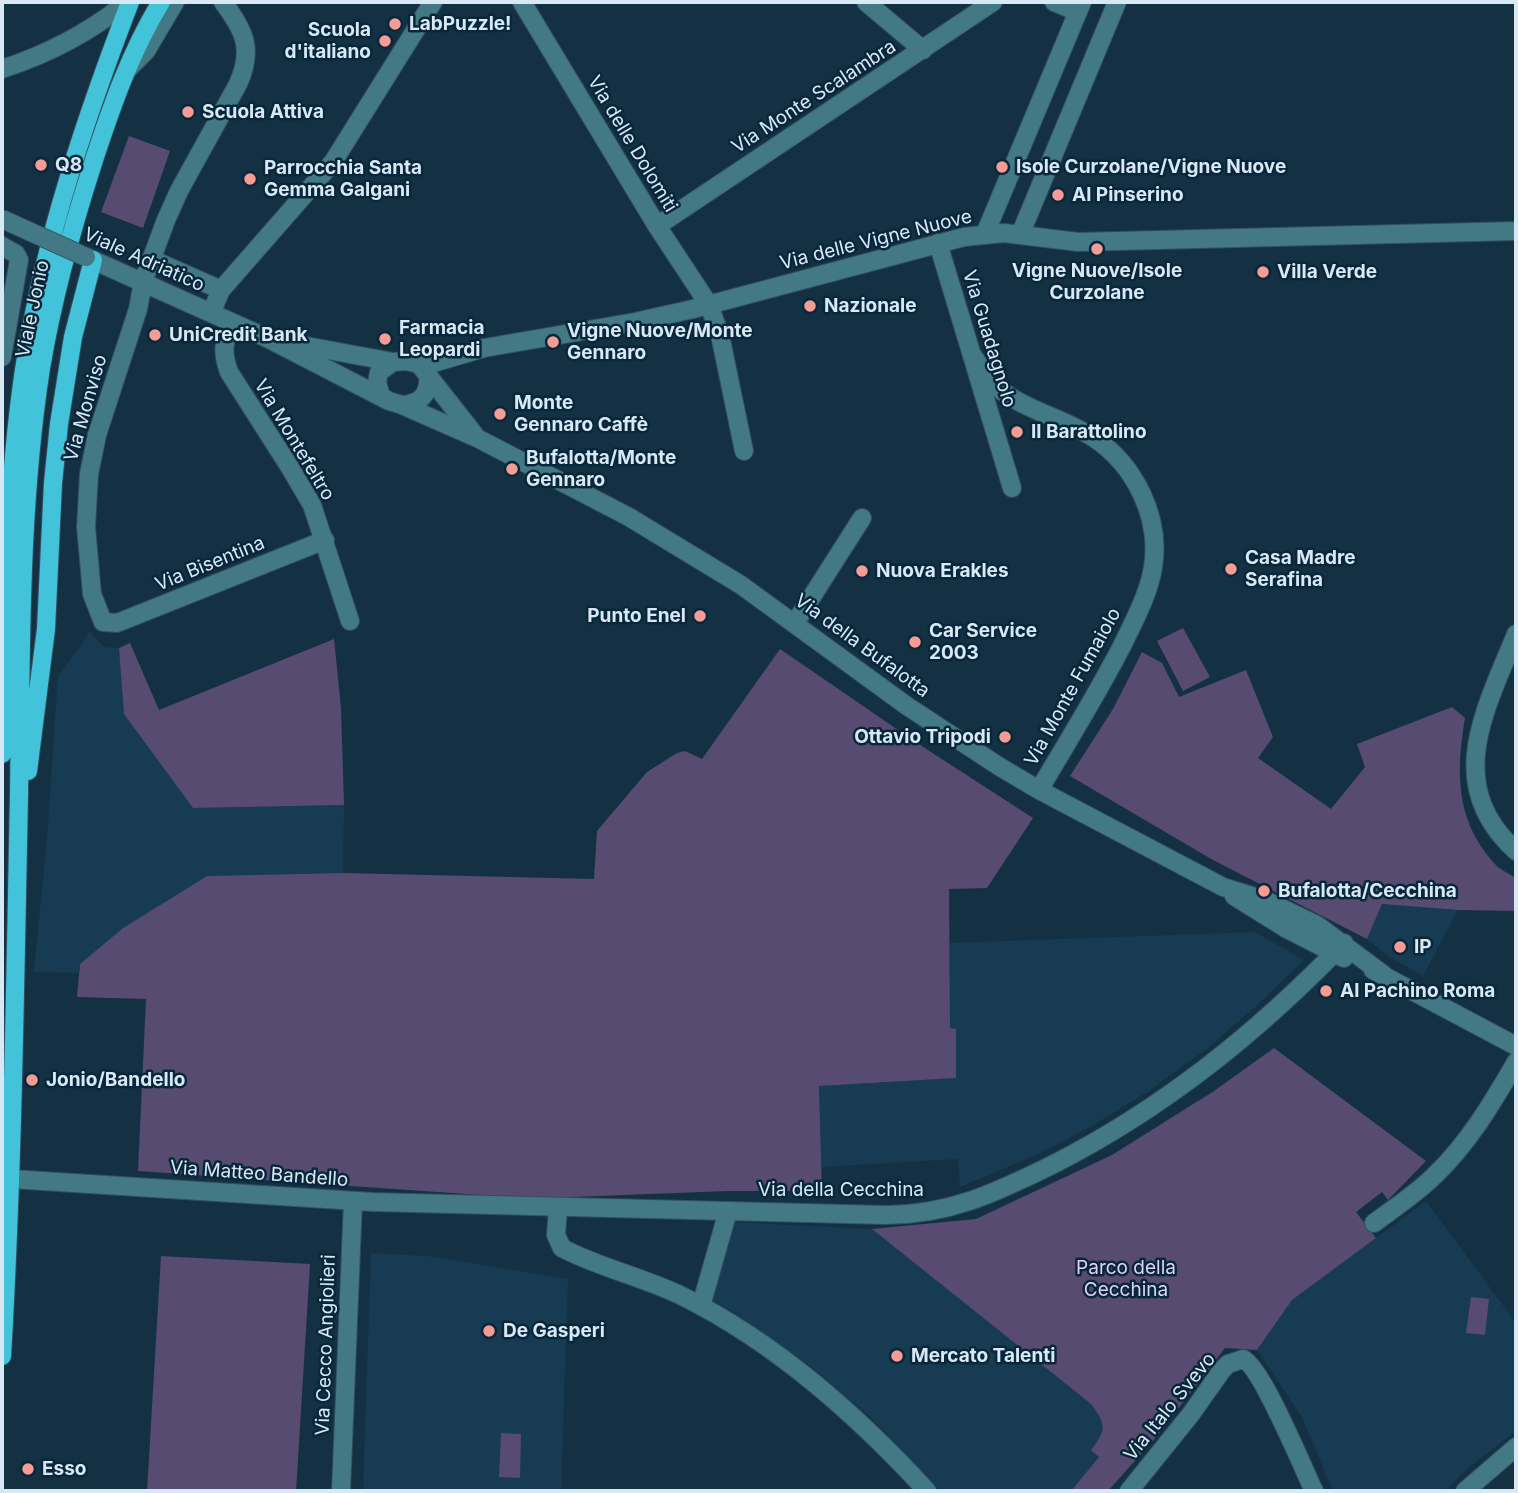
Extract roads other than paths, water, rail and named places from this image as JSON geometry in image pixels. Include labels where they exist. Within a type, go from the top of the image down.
[{"type":"main road","name":"Viale Jonio","points":[[2,754],[14,458],[28,348],[46,258],[62,198],[129,2]]},
{"type":"main road","name":"Viale Jonio","points":[[2,1356],[7,1264],[7,1177],[26,529],[36,405],[49,326],[64,262],[89,178],[125,73],[142,34],[162,2]]},
{"type":"main road","points":[[18,841],[44,651],[59,424],[89,259]]},
{"type":"street","points":[[2,69],[71,41],[129,2]]},
{"type":"street","points":[[125,73],[146,51],[175,2]]},
{"type":"street","points":[[143,282],[174,202],[238,84],[244,66],[244,36],[223,2]]},
{"type":"street","points":[[211,313],[221,290],[333,162],[433,2]]},
{"type":"street","name":"Via delle Dolomiti","points":[[522,2],[657,226],[709,305],[720,335],[744,451]]},
{"type":"street","points":[[866,2],[923,50]]},
{"type":"street","name":"Via Monte Scalambra","points":[[657,226],[993,2]]},
{"type":"street","points":[[985,234],[1080,7],[1054,2]]},
{"type":"street","points":[[1020,235],[1117,2]]},
{"type":"street","name":"Viale Adriatico","points":[[2,219],[269,339]]},
{"type":"street","name":"Via delle Vigne Nuove","points":[[425,370],[484,348],[635,322],[709,305],[938,243],[985,234],[1078,242],[1516,231]]},
{"type":"street","name":"Via Guadagnolo","points":[[938,243],[1012,488]]},
{"type":"street","points":[[2,246],[16,254],[19,260],[2,357]]},
{"type":"street","points":[[151,259],[221,290]]},
{"type":"street","name":"Via Monviso","points":[[110,624],[100,620],[92,594],[86,527],[88,485],[101,420],[138,309],[143,282]]},
{"type":"street","name":"Via Montefeltro","points":[[232,323],[223,344],[229,372],[307,497],[325,540],[350,621]]},
{"type":"street","points":[[269,339],[389,401],[402,405],[422,399],[427,390],[425,370]]},
{"type":"street","points":[[269,339],[393,362],[407,361],[425,370],[477,438]]},
{"type":"street","name":"Via Monte Fumaiolo","points":[[973,356],[987,377],[1001,389],[1021,402],[1083,431],[1117,457],[1139,489],[1154,541],[1151,578],[1133,624],[1092,701],[1039,790]]},
{"type":"street","points":[[381,396],[377,383],[379,372],[393,362]]},
{"type":"street","name":"Via della Bufalotta","points":[[402,405],[477,438],[629,517],[693,554],[795,623],[907,706],[1039,790],[1223,887],[1265,900],[1322,928],[1339,948],[1516,1046]]},
{"type":"street","points":[[795,623],[862,518]]},
{"type":"street","name":"Via Bisentina","points":[[110,624],[158,608],[325,540]]},
{"type":"street","points":[[1516,634],[1480,729],[1475,758],[1477,784],[1484,806],[1501,835],[1516,851]]},
{"type":"street","name":"Via della Cecchina","points":[[505,1206],[913,1214],[954,1208],[1036,1173],[1100,1138],[1201,1073],[1256,1029],[1339,948]]},
{"type":"street","points":[[1374,1223],[1417,1191],[1452,1157],[1488,1109],[1516,1062]]},
{"type":"street","name":"Via Matteo Bandello","points":[[7,1177],[352,1201],[505,1206]]},
{"type":"street","name":"Via Cecco Angiolieri","points":[[341,1491],[352,1201]]},
{"type":"street","points":[[558,1208],[556,1239],[562,1248],[667,1289],[740,1328],[804,1375],[869,1430],[927,1491]]},
{"type":"street","points":[[701,1306],[728,1210]]},
{"type":"street","points":[[2,1240],[7,1264]]},
{"type":"street","name":"Via Italo Svevo","points":[[1129,1491],[1191,1414],[1222,1370],[1239,1359],[1249,1362],[1274,1406],[1314,1491]]},
{"type":"street","points":[[1465,1491],[1516,1447]]},
{"type":"place","name":"LabPuzzle!","points":[[395,24]]},
{"type":"place","name":"Scuola d'italiano","points":[[385,41]]},
{"type":"place","name":"Scuola Attiva","points":[[188,112]]},
{"type":"place","name":"Q8","points":[[41,165]]},
{"type":"place","name":"Isole Curzolane/Vigne Nuove","points":[[1002,167]]},
{"type":"place","name":"Parrocchia Santa Gemma Galgani","points":[[250,179]]},
{"type":"place","name":"Al Pinserino","points":[[1058,195]]},
{"type":"place","name":"Vigne Nuove/Isole Curzolane","points":[[1097,249]]},
{"type":"place","name":"Villa Verde","points":[[1263,272]]},
{"type":"place","name":"Nazionale","points":[[810,306]]},
{"type":"place","name":"UniCredit Bank","points":[[155,335]]},
{"type":"place","name":"Farmacia Leopardi","points":[[385,339]]},
{"type":"place","name":"Vigne Nuove/Monte Gennaro","points":[[553,342]]},
{"type":"place","name":"Monte Gennaro Caffè","points":[[500,414]]},
{"type":"place","name":"Il Barattolino","points":[[1017,432]]},
{"type":"place","name":"Bufalotta/Monte Gennaro","points":[[512,469]]},
{"type":"place","name":"Casa Madre Serafina","points":[[1231,569]]},
{"type":"place","name":"Nuova Erakles","points":[[862,571]]},
{"type":"place","name":"Punto Enel","points":[[700,616]]},
{"type":"place","name":"Car Service 2003","points":[[915,642]]},
{"type":"place","name":"Ottavio Tripodi","points":[[1005,737]]},
{"type":"place","name":"Bufalotta/Cecchina","points":[[1264,891]]},
{"type":"place","name":"IP","points":[[1400,947]]},
{"type":"place","name":"Al Pachino Roma","points":[[1326,991]]},
{"type":"place","name":"Jonio/Bandello","points":[[32,1080]]},
{"type":"place","name":"De Gasperi","points":[[489,1331]]},
{"type":"place","name":"Mercato Talenti","points":[[897,1356]]},
{"type":"place","name":"Esso","points":[[28,1469]]},
{"type":"park label","name":"Parco della Cecchina","points":[[1126,1279]]}]
